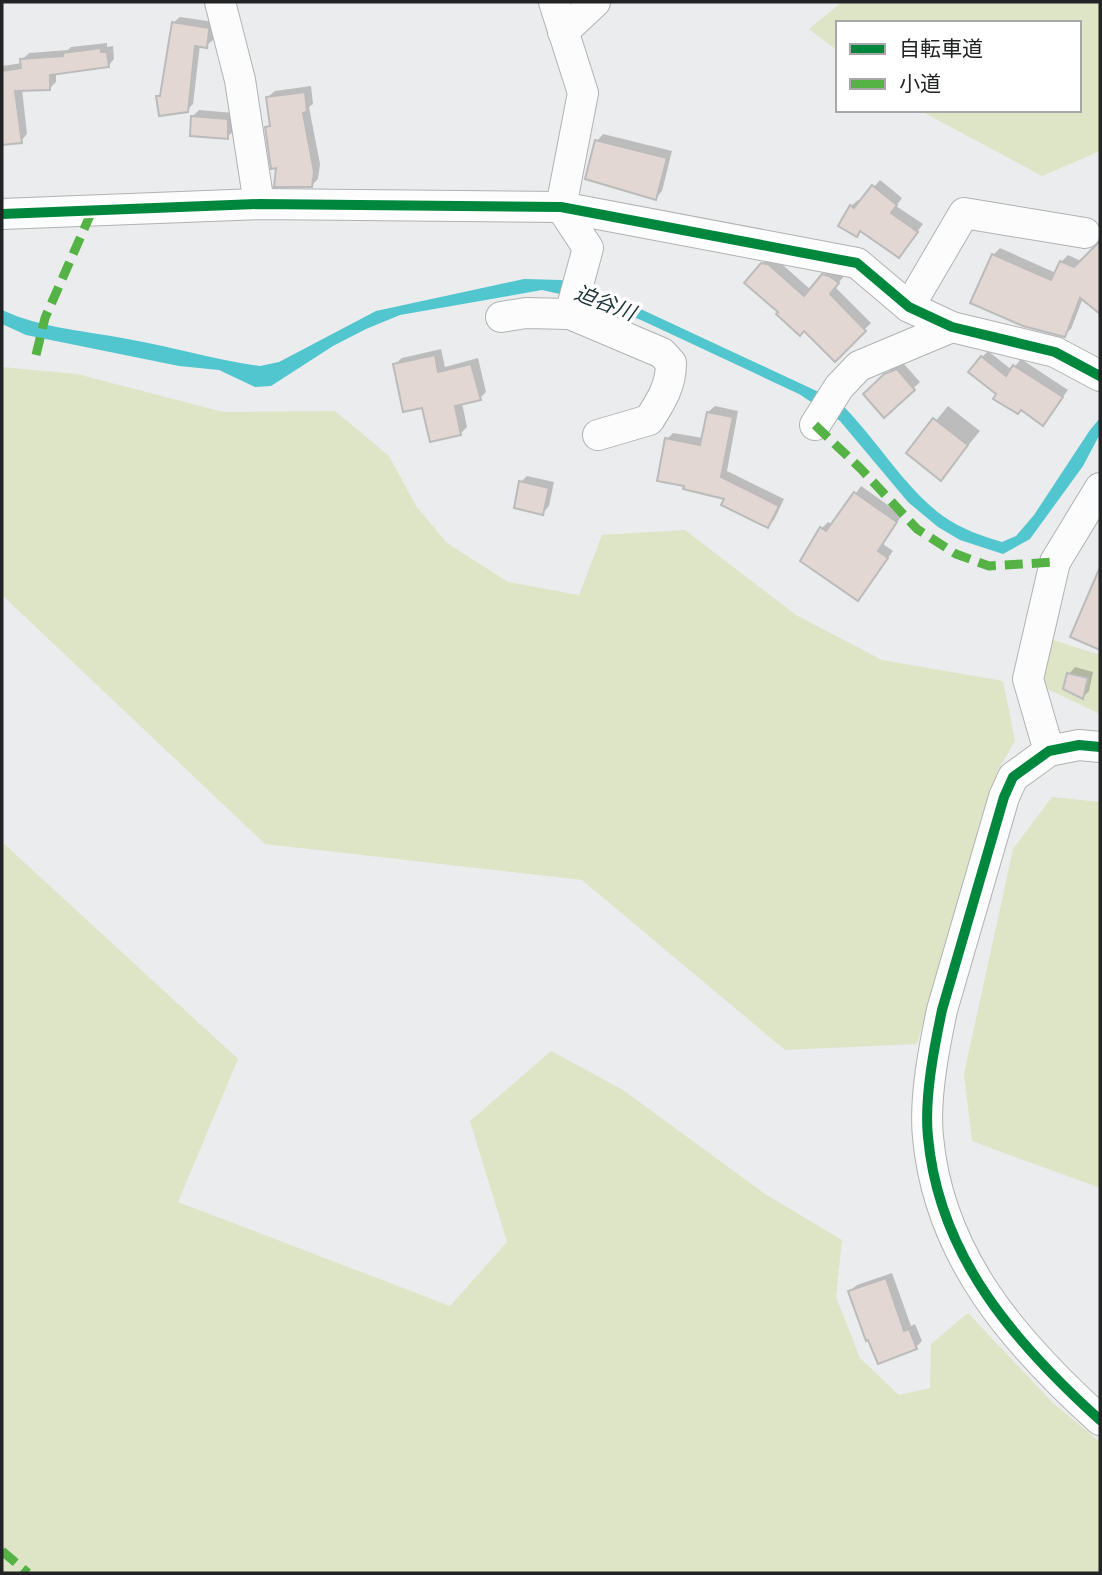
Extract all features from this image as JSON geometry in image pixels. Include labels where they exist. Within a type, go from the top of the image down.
[{"type":"street","points":[[220,2],[240,80],[259,204]]},
{"type":"street","points":[[554,2],[583,93],[561,207],[588,247],[571,310]]},
{"type":"street","points":[[562,32],[595,2]]},
{"type":"street","points":[[2,214],[259,204],[561,207],[857,263],[909,307],[952,327],[1055,352],[1100,376]]},
{"type":"street","points":[[909,307],[964,213],[1085,233]]},
{"type":"street","points":[[501,317],[571,310],[662,353],[671,363],[671,377],[649,420],[598,435]]},
{"type":"street","points":[[818,420],[838,387],[859,366],[952,327]]},
{"type":"street","points":[[1049,751],[1028,679],[1055,562],[1100,488]]},
{"type":"street","points":[[1100,747],[1079,745],[1049,751],[1013,777],[1004,797],[942,1010],[935,1042],[927,1135],[935,1184],[946,1224],[995,1309],[1057,1382],[1100,1420]]},
{"type":"green space","points":[[842,2],[1100,2],[1100,151],[1042,176],[923,112],[1081,112],[1081,21],[836,21],[836,49],[809,29]]},
{"type":"green space","points":[[2,367],[77,374],[223,412],[335,411],[389,456],[416,506],[447,543],[508,582],[579,595],[602,535],[685,530],[796,615],[882,660],[1003,681],[1015,741],[998,770],[917,1044],[785,1050],[582,880],[265,844],[2,595]]},
{"type":"green space","points":[[1053,640],[1100,655],[1100,714],[1037,684]]},
{"type":"green space","points":[[1052,797],[1100,802],[1100,1188],[972,1141],[964,1074],[1013,849]]},
{"type":"green space","points":[[2,842],[238,1059],[178,1202],[450,1306],[507,1242],[470,1121],[551,1051],[623,1090],[765,1194],[842,1240],[836,1297],[860,1358],[899,1395],[930,1388],[931,1344],[968,1313],[1053,1403],[1100,1442],[1100,1573],[2,1573]]},
{"type":"water","name":"迫谷川","points":[[524,279],[561,280],[617,298],[838,401],[902,477],[929,504],[957,525],[1002,542],[1016,536],[1034,515],[1100,418],[1100,434],[1083,466],[1030,539],[1003,554],[960,540],[938,527],[908,502],[840,421],[799,394],[641,320],[591,301],[542,290],[400,315],[333,346],[271,386],[255,387],[219,370],[179,366],[26,335],[2,324],[2,310],[50,325],[260,366],[279,362],[376,311]]},
{"type":"building","points":[[172,22],[209,28],[207,48],[195,46],[188,112],[159,116],[156,96],[160,96]]},
{"type":"building","points":[[101,48],[101,52],[107,52],[109,67],[50,75],[50,90],[15,91],[22,143],[2,145],[2,71],[21,68],[20,59],[63,56],[63,53]]},
{"type":"building","points":[[305,92],[307,112],[303,113],[314,172],[312,187],[274,187],[276,168],[271,169],[265,127],[270,126],[266,97]]},
{"type":"building","points":[[191,116],[228,119],[228,139],[190,136]]},
{"type":"building","points":[[595,140],[667,158],[656,200],[585,179]]},
{"type":"building","points":[[872,185],[897,205],[891,213],[918,232],[899,258],[860,231],[857,237],[838,226],[850,205],[854,208]]},
{"type":"building","points":[[1100,241],[1100,314],[1080,298],[1065,337],[1023,326],[970,303],[992,254],[1051,280],[1060,261],[1074,267]]},
{"type":"building","points":[[761,263],[768,264],[804,296],[822,274],[829,276],[839,283],[830,294],[866,331],[835,362],[804,331],[800,336],[776,314],[778,312],[744,283]]},
{"type":"building","points":[[435,355],[438,372],[471,364],[481,400],[455,406],[461,435],[430,442],[422,408],[403,412],[393,364]]},
{"type":"building","points":[[981,356],[1006,376],[1013,365],[1063,397],[1043,426],[1021,410],[1018,414],[993,399],[996,394],[968,372]]},
{"type":"building","points":[[897,369],[915,390],[884,418],[863,394],[884,374]]},
{"type":"building","points":[[707,412],[733,417],[721,477],[779,506],[768,528],[721,505],[724,499],[683,489],[684,486],[657,481],[665,438],[700,445]]},
{"type":"building","points":[[933,418],[968,445],[941,481],[906,453]]},
{"type":"building","points":[[519,481],[549,488],[543,515],[514,508]]},
{"type":"building","points":[[854,492],[897,522],[878,551],[888,558],[858,601],[800,561],[820,527],[826,531]]},
{"type":"building","points":[[1100,567],[1100,650],[1070,637]]},
{"type":"building","points":[[1067,673],[1088,678],[1083,699],[1063,689]]},
{"type":"building","points":[[886,1278],[904,1331],[909,1329],[917,1349],[878,1364],[868,1340],[866,1341],[848,1291]]},
{"type":"marked path","points":[[36,355],[45,318],[92,211]]},
{"type":"marked path","points":[[815,425],[917,529],[956,554],[989,566],[1055,562]]},
{"type":"marked path","points":[[2,1551],[28,1573]]},
{"type":"cycle path","points":[[2,214],[259,204],[561,207],[857,263],[909,307],[952,327],[1055,352],[1100,376]]},
{"type":"cycle path","points":[[1100,747],[1079,745],[1049,751],[1013,777],[1004,797],[942,1010],[927,1106],[928,1137],[935,1180],[948,1221],[965,1259],[986,1295],[1011,1328],[1039,1360],[1100,1420]]}]
